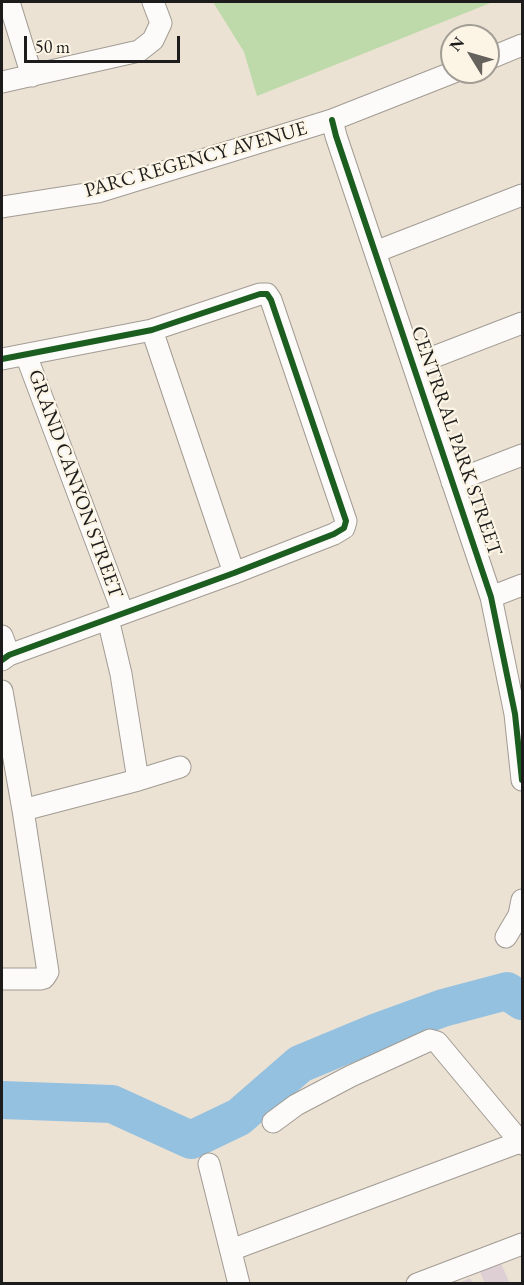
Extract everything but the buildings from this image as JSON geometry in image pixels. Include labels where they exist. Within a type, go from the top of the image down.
[{"type":"street","points":[[9,2],[32,76]]},
{"type":"street","points":[[2,82],[138,51],[153,40],[161,23],[153,2]]},
{"type":"street","points":[[500,54],[522,45]]},
{"type":"street","name":"PARC REGENCY AVENUE","points":[[2,207],[98,192],[332,120],[440,78]]},
{"type":"street","name":"CENTRRAL PARK STREET","points":[[332,120],[491,597],[519,713],[522,780]]},
{"type":"street","points":[[375,252],[522,195]]},
{"type":"street","points":[[2,359],[152,330],[260,294],[267,294],[345,516],[346,525],[334,534],[234,573],[115,616],[4,650]]},
{"type":"street","points":[[413,365],[522,323]]},
{"type":"street","points":[[152,330],[234,573]]},
{"type":"street","name":"GRAND CANYON STREET","points":[[26,355],[115,616],[121,674],[138,780]]},
{"type":"street","points":[[452,482],[522,455]]},
{"type":"street","points":[[491,597],[522,585]]},
{"type":"street","points":[[2,691],[48,972],[44,978],[40,979],[2,979]]},
{"type":"street","points":[[23,810],[180,767]]},
{"type":"street","points":[[506,937],[521,910]]},
{"type":"street","points":[[231,1250],[521,1143],[437,1042],[430,1040],[351,1076],[296,1105],[273,1122]]},
{"type":"street","points":[[209,1164],[239,1284]]},
{"type":"street","points":[[426,1282],[522,1244]]},
{"type":"green space","points":[[213,2],[493,2],[257,96],[244,52]]},
{"type":"waterway","points":[[2,1100],[112,1104],[191,1140],[239,1117],[300,1064],[443,1008],[507,991],[522,1001]]},
{"type":"cycle path","points":[[332,120],[491,597],[515,714],[522,780]]},
{"type":"cycle path","points":[[2,359],[152,330],[260,294],[267,294],[271,300],[346,521],[344,528],[334,534],[9,655],[2,660]]}]
